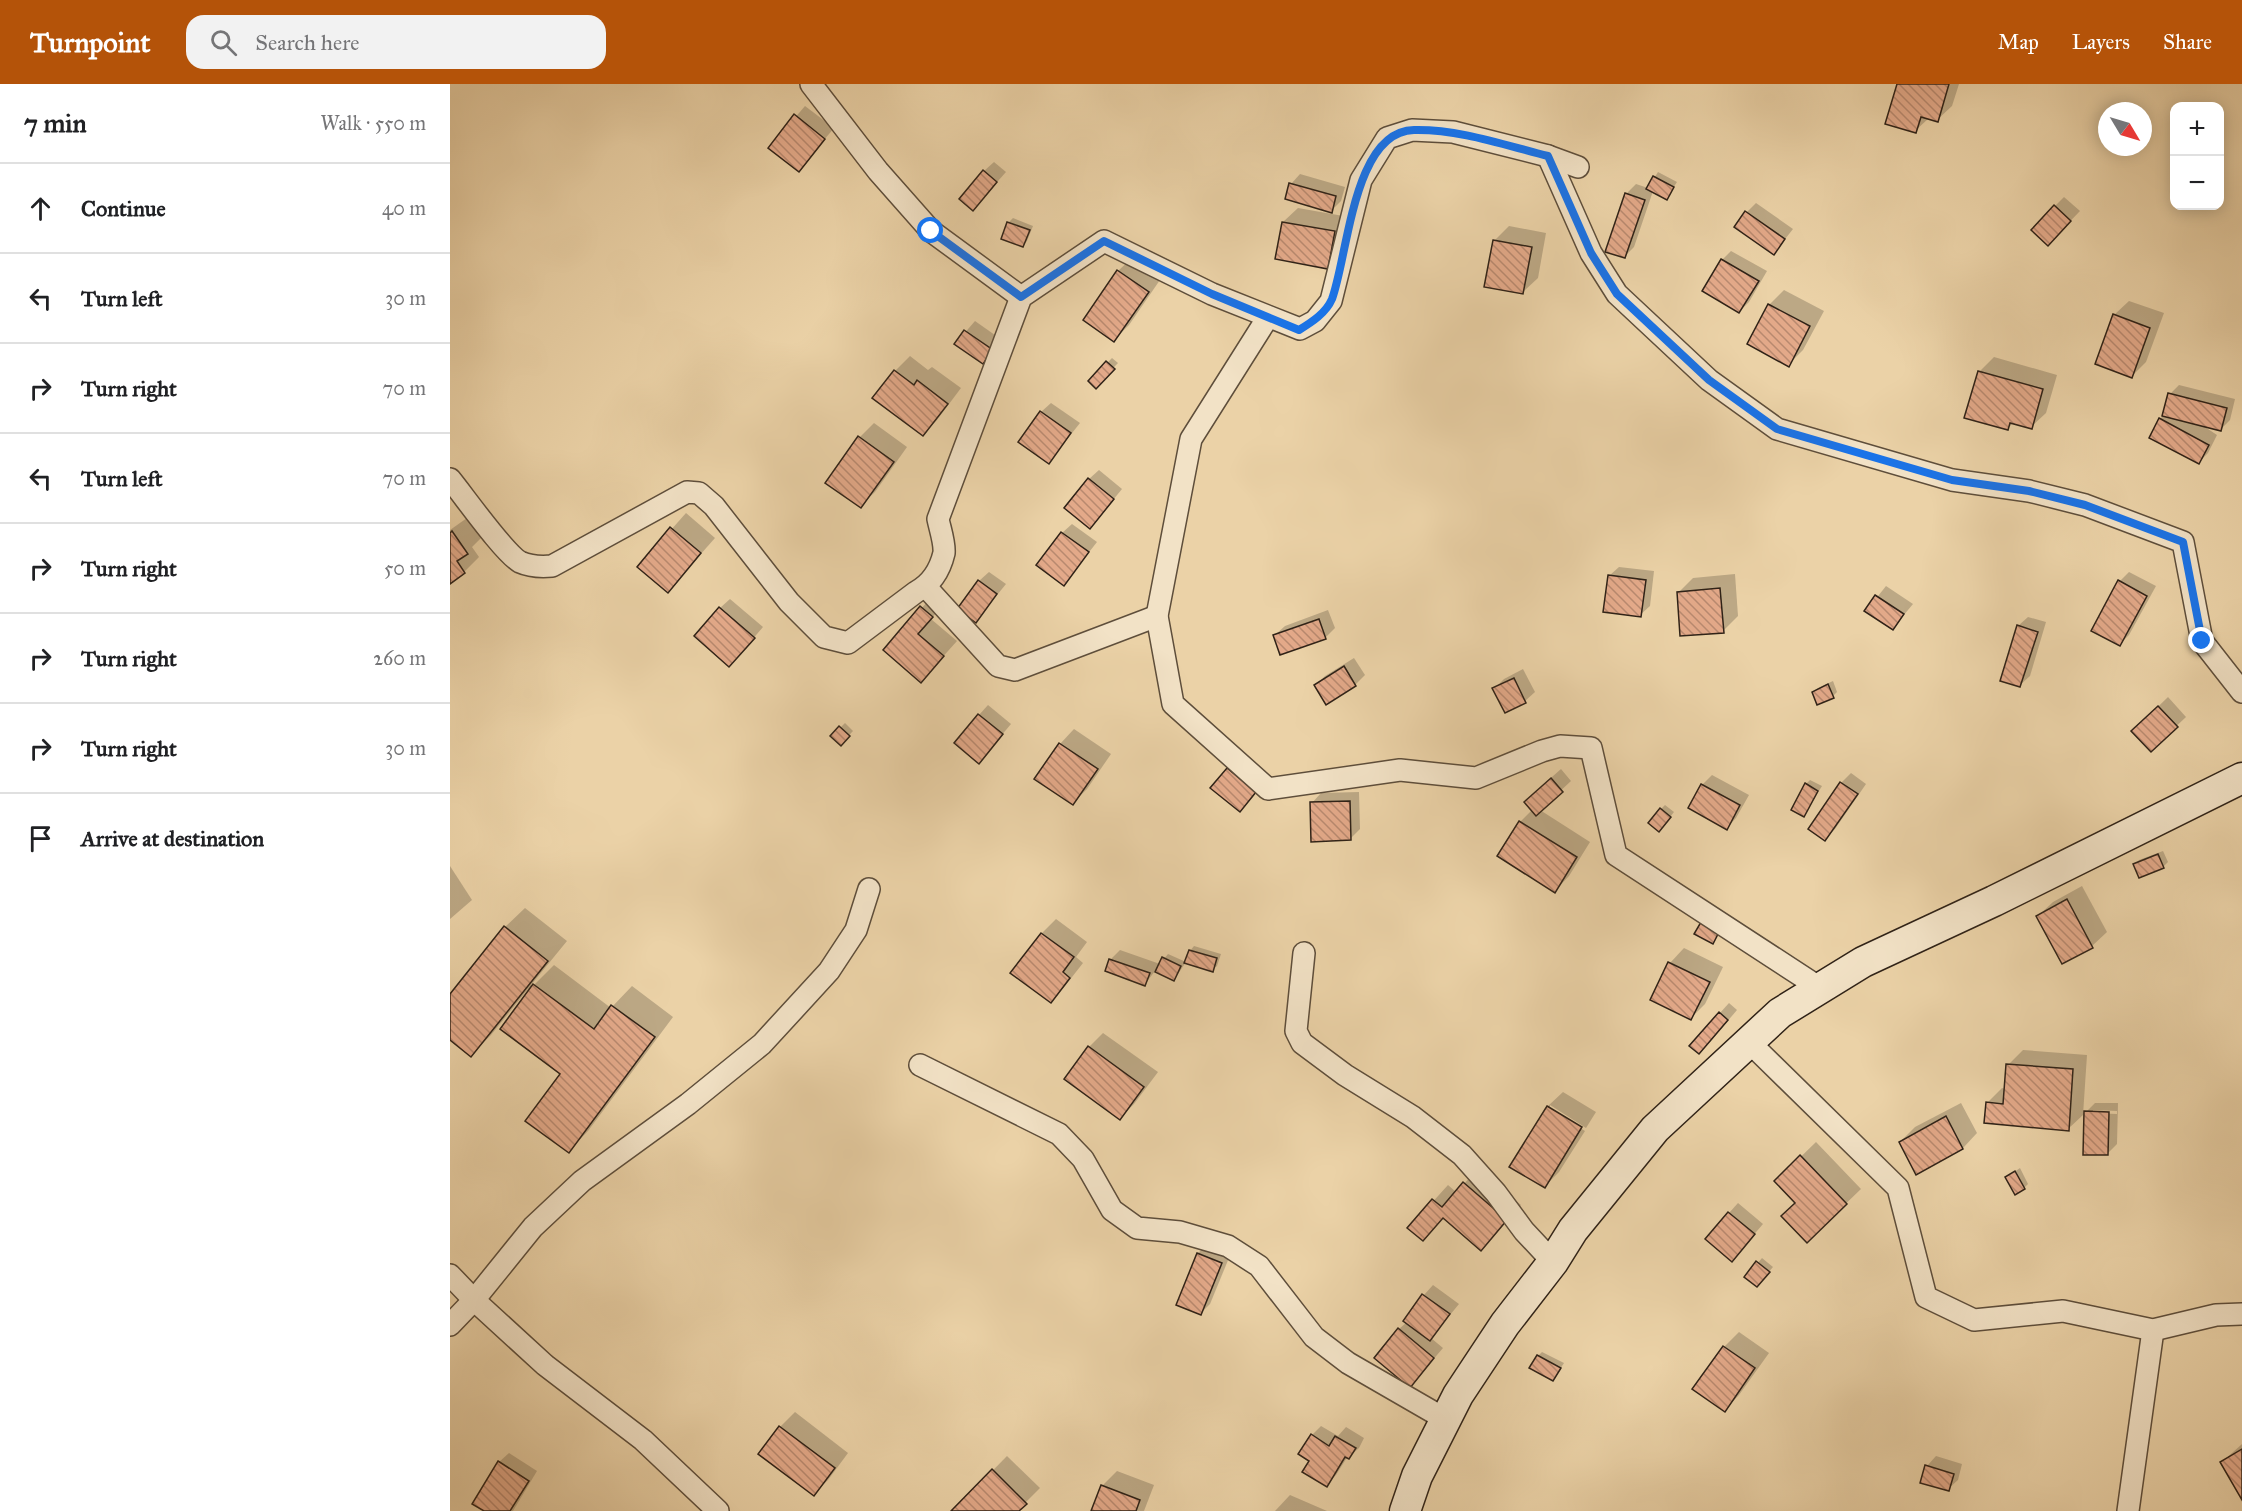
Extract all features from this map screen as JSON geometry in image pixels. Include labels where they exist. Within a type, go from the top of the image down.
[{"type":"street","points":[[811,84],[878,171],[931,231],[1021,297]]},
{"type":"street","points":[[450,479],[506,549],[518,561],[535,567],[552,566],[687,492],[699,493],[714,506],[789,602],[824,637],[848,643],[926,587],[933,579],[944,551],[938,519],[1021,297],[1104,241],[1212,294],[1299,330],[1315,321],[1331,301],[1361,180],[1387,138],[1412,130],[1454,132],[1548,156],[1578,167]]},
{"type":"street","points":[[1548,156],[1591,253],[1617,294],[1709,380],[1777,429],[1952,480],[2029,491],[2085,505],[2183,542],[2202,641],[2242,692]]},
{"type":"street","points":[[1268,317],[1191,439],[1156,616],[1173,704],[1268,789],[1400,770],[1476,778],[1542,750],[1560,746],[1591,748],[1616,855],[1820,988]]},
{"type":"street","points":[[926,587],[998,666],[1015,670],[1156,616]]},
{"type":"street","points":[[1406,1511],[1417,1476],[1458,1395],[1505,1324],[1553,1262],[1573,1230],[1655,1130],[1748,1041],[1780,1013],[1863,962],[1994,901],[2242,778]]},
{"type":"street","points":[[450,1325],[474,1300],[532,1227],[582,1180],[687,1104],[762,1044],[829,971],[856,930],[869,889]]},
{"type":"street","points":[[1304,953],[1296,1031],[1302,1043],[1345,1075],[1422,1124],[1462,1155],[1496,1193],[1524,1231],[1553,1262]]},
{"type":"street","points":[[1748,1041],[1898,1188],[1926,1298],[1974,1320],[2063,1311],[2154,1330],[2216,1315],[2242,1314]]},
{"type":"street","points":[[920,1065],[1059,1134],[1083,1159],[1112,1210],[1137,1228],[1180,1232],[1228,1246],[1259,1266],[1314,1337],[1348,1364],[1445,1419]]},
{"type":"street","points":[[450,1275],[545,1365],[643,1440],[718,1511]]},
{"type":"street","points":[[2128,1511],[2154,1330]]},
{"type":"building","points":[[1897,84],[1949,84],[1938,122],[1921,117],[1916,133],[1885,124]]},
{"type":"building","points":[[794,114],[825,139],[799,172],[768,148]]},
{"type":"building","points":[[983,170],[997,182],[973,211],[959,199]]},
{"type":"building","points":[[1653,176],[1674,187],[1667,200],[1646,189]]},
{"type":"building","points":[[1289,183],[1336,196],[1332,213],[1285,199]]},
{"type":"building","points":[[1625,193],[1645,200],[1625,258],[1605,252]]},
{"type":"building","points":[[2054,205],[2071,221],[2048,246],[2031,230]]},
{"type":"building","points":[[1745,211],[1785,239],[1774,255],[1734,227]]},
{"type":"building","points":[[1007,222],[1030,230],[1023,247],[1001,239]]},
{"type":"building","points":[[1282,222],[1335,231],[1328,269],[1275,259]]},
{"type":"building","points":[[1493,240],[1532,247],[1523,294],[1484,287]]},
{"type":"building","points":[[1721,259],[1759,281],[1739,313],[1702,291]]},
{"type":"building","points":[[1117,270],[1149,292],[1114,342],[1083,320]]},
{"type":"building","points":[[1768,304],[1810,326],[1789,367],[1747,344]]},
{"type":"building","points":[[2113,314],[2150,328],[2132,378],[2095,364]]},
{"type":"building","points":[[964,330],[993,350],[983,364],[954,344]]},
{"type":"building","points":[[1106,361],[1115,369],[1096,389],[1088,381]]},
{"type":"building","points":[[894,370],[914,385],[917,380],[948,404],[923,436],[872,398]]},
{"type":"building","points":[[1978,371],[2043,389],[2032,429],[2010,423],[2008,430],[1964,418]]},
{"type":"building","points":[[2168,393],[2227,408],[2221,431],[2162,416]]},
{"type":"building","points":[[1040,411],[1071,433],[1049,464],[1018,442]]},
{"type":"building","points":[[2159,418],[2209,445],[2199,464],[2149,438]]},
{"type":"building","points":[[858,436],[894,462],[861,508],[825,483]]},
{"type":"building","points":[[1088,478],[1114,499],[1090,529],[1064,508]]},
{"type":"building","points":[[670,527],[701,553],[668,593],[637,567]]},
{"type":"building","points":[[452,531],[468,554],[457,561],[465,573],[450,584],[450,533]]},
{"type":"building","points":[[1061,532],[1089,552],[1064,586],[1036,565]]},
{"type":"building","points":[[1608,575],[1646,580],[1641,617],[1603,612]]},
{"type":"building","points":[[978,580],[997,594],[976,623],[957,609]]},
{"type":"building","points":[[2118,580],[2147,596],[2120,646],[2091,631]]},
{"type":"building","points":[[1720,588],[1724,633],[1680,636],[1677,592]]},
{"type":"building","points":[[1875,595],[1904,614],[1893,630],[1864,611]]},
{"type":"building","points":[[920,606],[933,617],[918,634],[944,656],[921,683],[883,650]]},
{"type":"building","points":[[719,607],[755,638],[729,667],[694,636]]},
{"type":"building","points":[[1319,619],[1326,639],[1280,655],[1273,635]]},
{"type":"building","points":[[2017,625],[2038,632],[2020,687],[2000,681]]},
{"type":"building","points":[[1344,666],[1356,686],[1326,705],[1314,685]]},
{"type":"building","points":[[1514,678],[1526,703],[1505,713],[1492,688]]},
{"type":"building","points":[[1828,684],[1834,698],[1817,705],[1812,692]]},
{"type":"building","points":[[2158,706],[2178,727],[2151,752],[2131,731]]},
{"type":"building","points":[[978,714],[1003,734],[979,764],[954,743]]},
{"type":"building","points":[[839,726],[850,736],[841,746],[830,736]]},
{"type":"building","points":[[1059,743],[1098,769],[1073,805],[1034,779]]},
{"type":"building","points":[[1227,768],[1256,792],[1240,812],[1210,788]]},
{"type":"building","points":[[1551,778],[1563,792],[1536,816],[1524,802]]},
{"type":"building","points":[[1840,782],[1858,794],[1825,841],[1808,829]]},
{"type":"building","points":[[1805,783],[1818,791],[1804,817],[1791,810]]},
{"type":"building","points":[[1701,784],[1740,805],[1727,830],[1688,808]]},
{"type":"building","points":[[1350,801],[1351,840],[1311,842],[1310,802]]},
{"type":"building","points":[[1660,808],[1671,817],[1659,832],[1648,823]]},
{"type":"building","points":[[1519,821],[1577,857],[1555,893],[1497,856]]},
{"type":"building","points":[[2158,854],[2164,868],[2139,878],[2133,864]]},
{"type":"building","points":[[2067,899],[2093,948],[2062,964],[2036,916]]},
{"type":"building","points":[[1701,922],[1719,932],[1713,944],[1694,934]]},
{"type":"building","points":[[504,926],[548,961],[471,1057],[450,1040],[450,994]]},
{"type":"building","points":[[1041,933],[1074,957],[1063,972],[1070,978],[1051,1003],[1010,973]]},
{"type":"building","points":[[1189,950],[1217,958],[1213,972],[1184,963]]},
{"type":"building","points":[[1162,957],[1181,966],[1174,981],[1155,972]]},
{"type":"building","points":[[1109,959],[1150,973],[1145,986],[1105,971]]},
{"type":"building","points":[[1668,962],[1710,982],[1691,1020],[1650,1000]]},
{"type":"building","points":[[533,984],[594,1029],[611,1005],[655,1037],[569,1153],[525,1121],[560,1074],[500,1029]]},
{"type":"building","points":[[1719,1012],[1728,1020],[1699,1054],[1689,1046]]},
{"type":"building","points":[[1088,1046],[1144,1087],[1120,1120],[1064,1079]]},
{"type":"building","points":[[2006,1064],[2073,1069],[2069,1131],[1984,1123],[1986,1102],[2003,1104]]},
{"type":"building","points":[[1547,1106],[1582,1127],[1545,1188],[1509,1167]]},
{"type":"building","points":[[2084,1111],[2109,1112],[2108,1155],[2083,1155]]},
{"type":"building","points":[[1946,1116],[1963,1149],[1916,1175],[1899,1142]]},
{"type":"building","points":[[1800,1155],[1847,1204],[1807,1243],[1781,1216],[1795,1203],[1774,1181]]},
{"type":"building","points":[[2015,1171],[2025,1189],[2015,1195],[2005,1177]]},
{"type":"building","points":[[1463,1182],[1507,1220],[1481,1251],[1443,1218],[1423,1241],[1407,1228],[1432,1199],[1442,1207]]},
{"type":"building","points":[[1728,1212],[1755,1234],[1732,1262],[1705,1239]]},
{"type":"building","points":[[1197,1253],[1222,1263],[1201,1315],[1176,1305]]},
{"type":"building","points":[[1756,1261],[1770,1272],[1757,1287],[1744,1277]]},
{"type":"building","points":[[1422,1294],[1450,1314],[1430,1341],[1403,1321]]},
{"type":"building","points":[[1398,1328],[1434,1358],[1410,1388],[1374,1358]]},
{"type":"building","points":[[1723,1346],[1755,1368],[1725,1412],[1692,1389]]},
{"type":"building","points":[[1537,1355],[1561,1368],[1553,1381],[1529,1368]]},
{"type":"building","points":[[779,1426],[835,1468],[814,1496],[758,1454]]},
{"type":"building","points":[[1311,1434],[1329,1446],[1335,1436],[1356,1448],[1349,1459],[1345,1457],[1327,1487],[1302,1472],[1309,1461],[1298,1454]]},
{"type":"building","points":[[2242,1449],[2242,1500],[2220,1462]]},
{"type":"building","points":[[498,1461],[529,1481],[510,1511],[484,1511],[472,1504]]},
{"type":"building","points":[[1925,1465],[1954,1474],[1949,1491],[1920,1483]]},
{"type":"building","points":[[992,1469],[1027,1504],[1019,1511],[951,1511]]},
{"type":"building","points":[[1101,1485],[1140,1500],[1136,1511],[1091,1511]]},
{"type":"route","points":[[931,231],[1021,297],[1104,241],[1212,294],[1299,330],[1315,321],[1331,301],[1361,180],[1387,138],[1412,130],[1454,132],[1548,156],[1591,253],[1617,294],[1709,380],[1777,429],[1952,480],[2029,491],[2085,505],[2183,542],[2202,641]]}]
